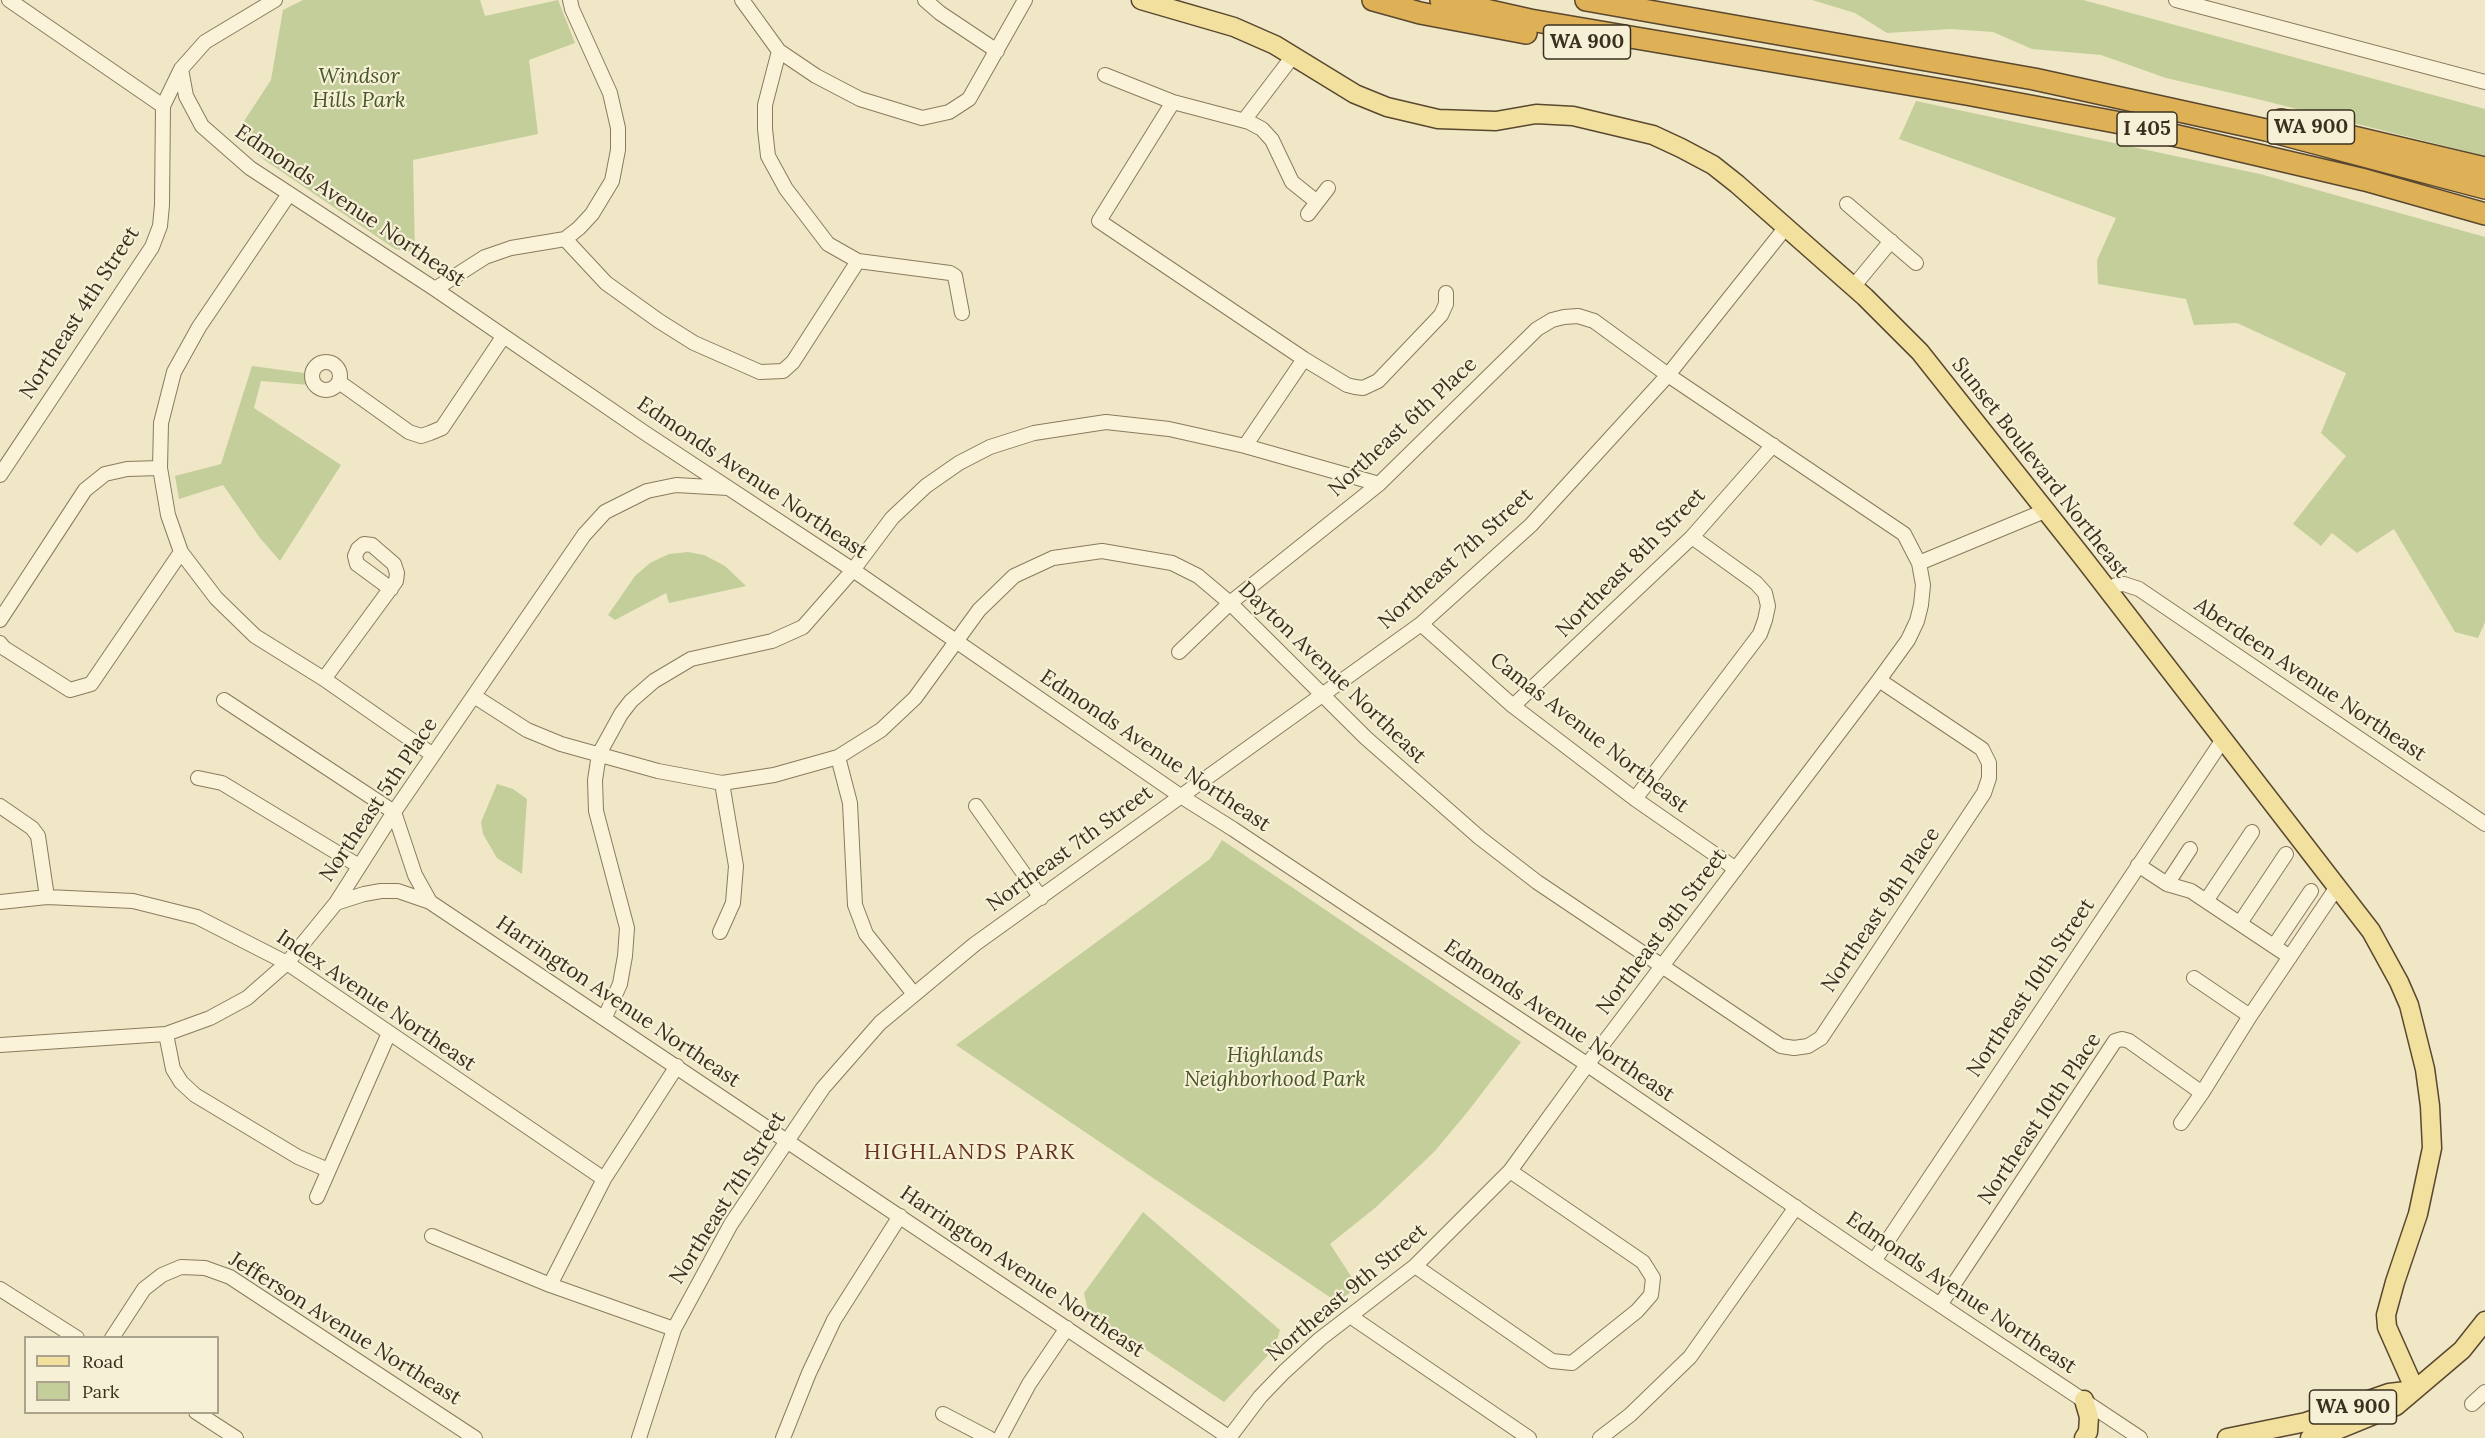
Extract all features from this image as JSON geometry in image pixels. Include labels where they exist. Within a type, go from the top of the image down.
[{"type":"highway","name":"WA 900","points":[[1373,0],[1420,13],[1521,33],[1695,57],[1803,67]]},
{"type":"highway","name":"I 405","points":[[1441,0],[1530,20],[1966,94],[2138,127],[2365,180],[2485,214]]},
{"type":"highway","name":"I 405","points":[[1586,0],[2034,79],[2266,130],[2485,188]]},
{"type":"highway","name":"WA 900","points":[[2134,100],[2289,122],[2485,168]]},
{"type":"main road","name":"Sunset Boulevard Northeast","points":[[1141,0],[1234,27],[1275,45],[1355,94],[1387,106],[1438,119],[1496,121],[1536,114],[1573,116],[1653,135],[1682,148],[1713,165],[1786,227],[1853,287],[1920,352],[2047,510],[2224,738],[2371,931],[2400,982],[2409,1005],[2425,1069],[2432,1148],[2418,1214],[2386,1315],[2387,1327],[2415,1390]]},
{"type":"main road","name":"WA 900","points":[[2310,1438],[2332,1432],[2396,1406],[2462,1350],[2485,1321]]},
{"type":"main road","name":"WA 900","points":[[2227,1438],[2306,1422],[2389,1393],[2415,1390]]},
{"type":"main road","points":[[2084,1400],[2089,1417],[2088,1432],[2084,1438]]},
{"type":"street","points":[[9,0],[163,106]]},
{"type":"street","name":"Northeast 4th Street","points":[[0,476],[152,247],[160,226],[162,205],[163,106],[181,69],[205,42],[274,0]]},
{"type":"street","points":[[435,289],[485,257],[511,248],[565,239],[592,214],[612,181],[618,150],[618,128],[610,93],[570,0]]},
{"type":"street","points":[[742,0],[779,51],[816,76],[860,99],[922,118],[950,112],[964,103],[997,51],[1025,0]]},
{"type":"street","points":[[925,0],[940,13],[997,51]]},
{"type":"street","points":[[2176,0],[2485,82]]},
{"type":"street","points":[[779,51],[765,105],[765,129],[768,156],[786,189],[828,244],[858,261],[950,273],[955,276],[962,313]]},
{"type":"street","points":[[1245,119],[1293,56]]},
{"type":"street","name":"Edmonds Avenue Northeast","points":[[181,69],[186,96],[202,126],[230,152],[289,194],[435,289],[853,570],[1179,795],[1264,849],[1587,1065],[1874,1261],[2140,1438]]},
{"type":"street","points":[[1105,75],[1173,102],[1245,119],[1267,134],[1292,182],[1317,202]]},
{"type":"street","points":[[1173,102],[1099,221],[1304,359],[1347,385],[1363,388],[1378,381],[1441,315],[1446,304],[1446,293]]},
{"type":"street","points":[[1308,214],[1328,188]]},
{"type":"street","points":[[289,194],[199,327],[174,372],[161,423],[160,468],[168,515],[181,552],[216,598],[255,636],[324,679],[433,755]]},
{"type":"street","points":[[1847,204],[1917,263]]},
{"type":"street","name":"Northeast 7th Street","points":[[639,1438],[674,1329],[731,1224],[823,1088],[880,1023],[975,944],[1179,795],[1421,624],[1531,525],[1668,375],[1786,227]]},
{"type":"street","points":[[565,239],[606,283],[658,321],[694,343],[760,372],[783,371],[793,362],[858,261]]},
{"type":"street","points":[[1853,287],[1891,241]]},
{"type":"street","name":"Northeast 6th Place","points":[[1179,652],[1230,603],[1379,484],[1536,329],[1552,320],[1578,316],[1594,321],[1668,375]]},
{"type":"street","points":[[339,382],[409,432],[421,435],[430,433],[442,428],[503,336]]},
{"type":"street","points":[[1245,446],[1304,359]]},
{"type":"street","points":[[1668,375],[1904,534],[1919,563],[2047,510]]},
{"type":"street","points":[[605,1017],[620,984],[627,928],[596,811],[595,780],[599,754],[621,714],[631,701],[654,681],[691,659],[772,641],[803,627],[853,570],[892,518],[926,486],[959,463],[990,447],[1023,437],[1106,422],[1169,429],[1245,446],[1379,484]]},
{"type":"street","name":"Northeast 8th Street","points":[[1513,706],[1692,537],[1773,445]]},
{"type":"street","points":[[0,620],[85,490],[105,474],[127,469],[160,468]]},
{"type":"street","name":"Northeast 5th Place","points":[[0,1045],[166,1034],[210,1018],[247,998],[287,963],[336,903],[394,812],[584,535],[605,512],[647,491],[676,485],[730,488]]},
{"type":"street","points":[[1635,799],[1760,634],[1765,620],[1768,606],[1765,593],[1756,583],[1692,537]]},
{"type":"street","name":"Dayton Avenue Northeast","points":[[474,696],[527,730],[561,744],[658,771],[722,783],[774,775],[838,757],[881,730],[915,699],[979,610],[1014,576],[1053,558],[1102,551],[1172,563],[1198,576],[1230,603],[1366,738],[1480,838],[1537,882],[1664,965]]},
{"type":"street","points":[[0,643],[4,648],[70,690],[91,684],[181,552]]},
{"type":"street","name":"Northeast 9th Street","points":[[1230,1438],[1260,1397],[1284,1372],[1350,1316],[1415,1266],[1510,1171],[1587,1065],[1908,640],[1922,605],[1923,585],[1919,563]]},
{"type":"street","name":"Aberdeen Avenue Northeast","points":[[2109,590],[2116,585],[2124,584],[2139,589],[2485,824]]},
{"type":"street","points":[[324,679],[391,588]]},
{"type":"street","name":"Camas Avenue Northeast","points":[[1421,624],[1513,706],[1635,799],[1736,869]]},
{"type":"street","name":"Northeast 9th Place","points":[[1664,965],[1781,1046],[1794,1048],[1808,1046],[1821,1038],[1984,794],[1989,778],[1989,763],[1982,749],[1879,680]]},
{"type":"street","points":[[224,700],[394,812]]},
{"type":"street","name":"Northeast 10th Street","points":[[1874,1261],[2224,738]]},
{"type":"street","points":[[838,757],[850,803],[855,905],[866,934],[914,994]]},
{"type":"street","points":[[198,778],[222,783],[359,866]]},
{"type":"street","points":[[720,932],[733,903],[736,866],[722,783]]},
{"type":"street","points":[[0,806],[32,828],[38,836],[47,897]]},
{"type":"street","points":[[976,806],[1041,898]]},
{"type":"street","name":"Harrington Avenue Northeast","points":[[394,812],[415,875],[430,902]]},
{"type":"street","points":[[2206,901],[2252,832]]},
{"type":"street","points":[[2167,884],[2190,849]]},
{"type":"street","points":[[2240,923],[2286,854]]},
{"type":"street","points":[[2138,865],[2167,884],[2191,891],[2290,957]]},
{"type":"street","points":[[2181,1123],[2337,887]]},
{"type":"street","name":"Harrington Avenue Northeast","points":[[336,903],[364,894],[390,891],[398,891],[430,902],[605,1017],[1230,1438]]},
{"type":"street","points":[[2274,946],[2311,891]]},
{"type":"street","name":"Index Avenue Northeast","points":[[0,902],[47,897],[133,901],[197,917],[287,963],[604,1179]]},
{"type":"street","points":[[2194,978],[2250,1016]]},
{"type":"street","points":[[166,1034],[173,1069],[181,1082],[195,1095],[298,1157],[328,1170]]},
{"type":"street","points":[[317,1197],[389,1034]]},
{"type":"street","name":"Northeast 10th Place","points":[[1940,1305],[2115,1041],[2122,1039],[2129,1041],[2202,1093]]},
{"type":"street","points":[[550,1285],[604,1179],[677,1066]]},
{"type":"street","points":[[1415,1266],[1551,1361],[1572,1363],[1637,1311],[1651,1295],[1653,1278],[1643,1262],[1510,1171]]},
{"type":"street","points":[[1600,1438],[1630,1415],[1690,1357],[1796,1207]]},
{"type":"street","points":[[783,1438],[809,1373],[834,1320],[900,1216]]},
{"type":"street","points":[[432,1236],[550,1285],[674,1329]]},
{"type":"street","name":"Jefferson Avenue Northeast","points":[[113,1336],[144,1289],[162,1275],[181,1267],[205,1268],[230,1277],[475,1438]]},
{"type":"street","points":[[0,1289],[74,1336]]},
{"type":"street","points":[[1350,1316],[1529,1438]]},
{"type":"street","points":[[1000,1438],[1029,1384],[1067,1328]]},
{"type":"street","points":[[2472,1404],[2485,1392]]},
{"type":"street","points":[[198,1414],[236,1438]]},
{"type":"street","points":[[943,1414],[989,1438]]},
{"type":"green space","name":"Windsor Hills Park","points":[[303,0],[480,0],[485,16],[558,0],[575,43],[529,60],[538,134],[413,160],[415,253],[395,249],[266,161],[235,135],[271,80],[283,10]]},
{"type":"green space","points":[[1812,0],[2083,0],[2485,109],[2485,156],[2166,78],[2101,55],[2032,49],[1993,32],[1950,29],[1887,33],[1855,13]]},
{"type":"green space","points":[[1916,101],[2260,174],[2485,237],[2485,622],[2478,638],[2455,632],[2394,529],[2357,553],[2332,533],[2321,546],[2293,524],[2346,456],[2321,433],[2346,373],[2237,323],[2194,325],[2186,299],[2098,284],[2097,260],[2116,218],[1899,139]]},
{"type":"green space","points":[[252,366],[304,373],[309,385],[261,381],[254,408],[341,465],[280,561],[260,538],[223,485],[179,499],[175,476],[221,464]]},
{"type":"green space","points":[[688,552],[704,555],[725,566],[746,586],[669,603],[666,593],[615,620],[608,615],[635,576],[650,563],[669,554]]},
{"type":"green space","points":[[497,784],[513,789],[527,799],[522,874],[497,858],[483,834],[481,822]]},
{"type":"green space","name":"Highlands Neighborhood Park","points":[[1222,840],[1521,1042],[1435,1151],[1375,1208],[1330,1244],[1358,1287],[1337,1302],[956,1045],[1210,859]]},
{"type":"green space","points":[[1143,1212],[1280,1330],[1274,1349],[1224,1402],[1088,1311],[1084,1293]]},
{"type":"district","name":"HIGHLANDS PARK","points":[[970,1153]]}]
